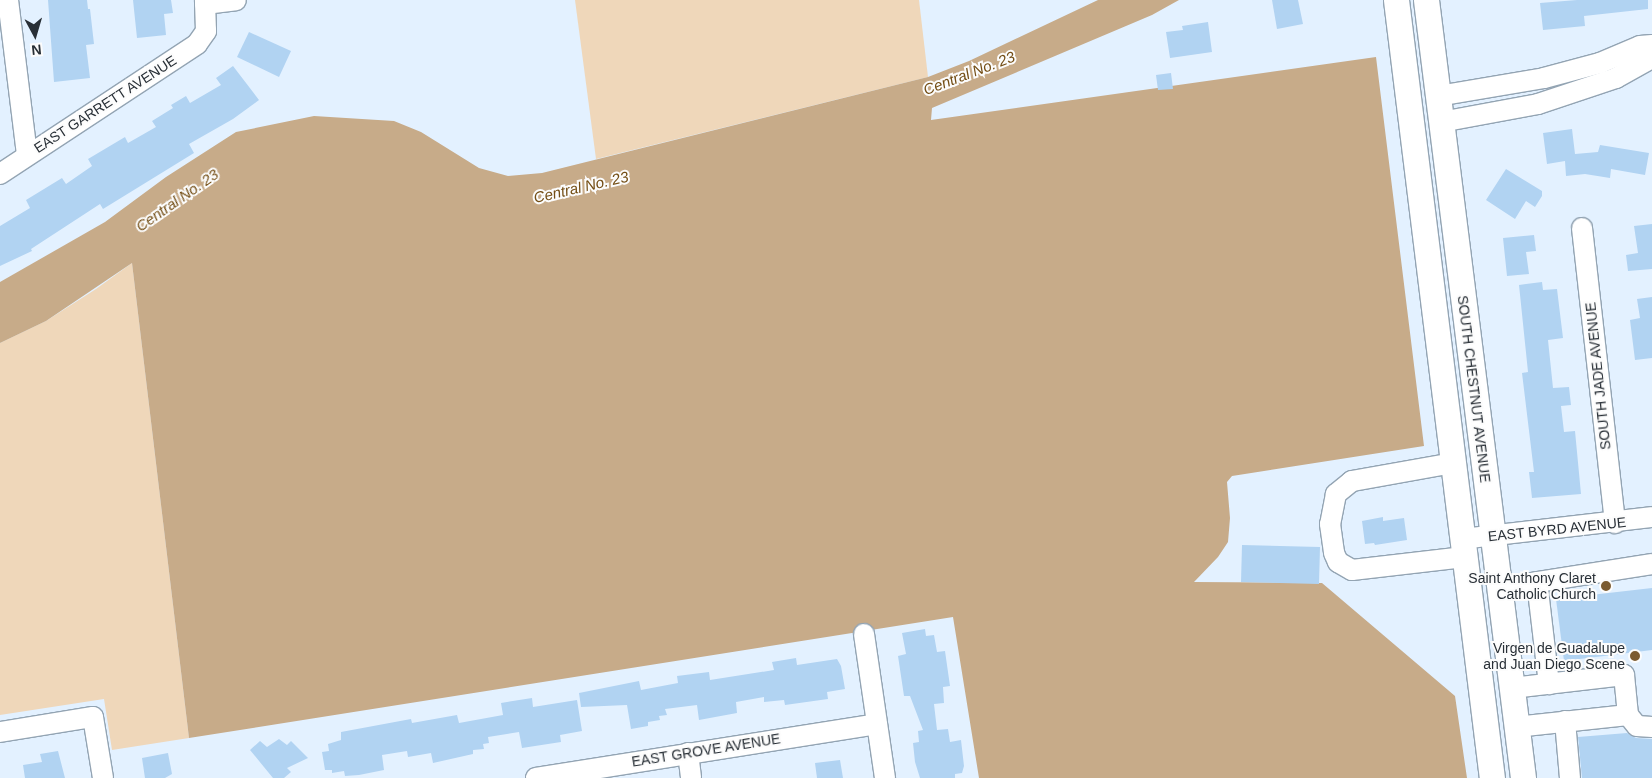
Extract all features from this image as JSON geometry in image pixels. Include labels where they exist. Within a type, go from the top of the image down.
[{"type":"main road","points":[[1396,0],[1492,778]]},
{"type":"main road","name":"SOUTH CHESTNUT AVENUE","points":[[1426,0],[1523,778]]},
{"type":"street","points":[[8,0],[27,154]]},
{"type":"street","points":[[205,2],[236,0]]},
{"type":"street","name":"EAST GARRETT AVENUE","points":[[0,174],[27,154],[197,44],[206,31],[205,2]]},
{"type":"street","points":[[1438,96],[1544,78],[1600,63],[1640,46],[1652,45]]},
{"type":"street","points":[[1441,122],[1548,102],[1616,78],[1652,58]]},
{"type":"street","name":"SOUTH JADE AVENUE","points":[[1582,228],[1615,523]]},
{"type":"street","name":"EAST BYRD AVENUE","points":[[1453,463],[1352,481],[1336,494],[1330,524],[1334,553],[1338,562],[1352,570],[1463,548],[1492,536],[1615,523],[1652,517]]},
{"type":"street","points":[[1499,588],[1652,564]]},
{"type":"street","points":[[1537,582],[1549,684]]},
{"type":"street","points":[[864,634],[885,778]]},
{"type":"street","points":[[1512,688],[1624,675],[1628,715],[1637,726],[1652,727]]},
{"type":"street","points":[[1516,727],[1628,715]]},
{"type":"street","points":[[0,732],[93,717],[103,778]]},
{"type":"street","points":[[1565,721],[1570,778]]},
{"type":"street","name":"EAST GROVE AVENUE","points":[[536,778],[877,724]]},
{"type":"street","points":[[688,753],[691,778]]},
{"type":"shaded area","points":[[575,0],[919,0],[928,77],[596,159]]},
{"type":"shaded area","points":[[132,263],[189,738],[112,750],[104,699],[0,715],[0,343],[46,321]]},
{"type":"water","name":"Central No. 23","points":[[1098,0],[1179,0],[1152,15],[932,108],[931,120],[1376,57],[1424,446],[1232,476],[1227,482],[1230,518],[1228,542],[1218,557],[1194,582],[1322,583],[1455,696],[1467,778],[979,778],[953,617],[189,738],[132,263],[46,321],[0,343],[0,282],[105,222],[166,177],[236,132],[314,116],[394,121],[421,132],[479,168],[508,176],[542,173],[928,77],[969,61]]},
{"type":"building","points":[[48,0],[87,0],[88,9],[90,9],[94,44],[86,45],[90,78],[54,82]]},
{"type":"building","points":[[133,0],[171,0],[173,13],[164,14],[166,35],[137,38]]},
{"type":"building","points":[[1272,0],[1298,0],[1303,24],[1277,29]]},
{"type":"building","points":[[1577,0],[1648,0],[1648,9],[1584,16],[1585,26],[1543,30],[1540,3]]},
{"type":"building","points":[[1208,22],[1212,52],[1170,58],[1166,32],[1183,30],[1182,26]]},
{"type":"building","points":[[249,32],[291,51],[279,77],[237,57]]},
{"type":"building","points":[[233,66],[259,100],[233,119],[189,144],[194,153],[103,209],[100,204],[31,249],[32,251],[0,266],[0,226],[30,208],[26,200],[62,178],[66,184],[92,166],[88,159],[125,137],[128,143],[156,127],[152,121],[173,108],[171,105],[186,96],[190,103],[221,85],[216,78]]},
{"type":"building","points":[[1171,73],[1173,89],[1158,90],[1156,75]]},
{"type":"building","points":[[1572,129],[1575,154],[1598,152],[1600,145],[1649,153],[1645,175],[1611,169],[1610,178],[1585,174],[1566,176],[1565,161],[1547,164],[1543,133]]},
{"type":"building","points":[[1506,169],[1542,191],[1542,196],[1535,207],[1526,201],[1515,219],[1486,200]]},
{"type":"building","points":[[1652,224],[1652,269],[1628,271],[1626,255],[1638,253],[1634,226]]},
{"type":"building","points":[[1534,235],[1536,251],[1526,252],[1529,274],[1507,276],[1503,238]]},
{"type":"building","points":[[1542,282],[1543,290],[1557,289],[1563,338],[1548,340],[1553,388],[1569,387],[1571,405],[1561,406],[1564,432],[1575,431],[1581,494],[1532,498],[1529,472],[1534,472],[1522,373],[1528,372],[1519,285]]},
{"type":"building","points":[[1652,297],[1652,358],[1635,360],[1630,320],[1640,318],[1637,299]]},
{"type":"building","points":[[1383,517],[1383,521],[1404,518],[1407,540],[1375,545],[1374,543],[1365,544],[1362,521]]},
{"type":"building","points":[[1242,545],[1320,547],[1319,584],[1241,582]]},
{"type":"building","points":[[1652,588],[1652,650],[1564,661],[1556,599]]},
{"type":"building","points":[[925,629],[926,636],[934,635],[937,652],[945,651],[950,686],[943,687],[944,703],[934,704],[937,730],[948,729],[950,742],[961,740],[964,766],[962,773],[955,774],[955,778],[920,778],[915,762],[913,743],[919,742],[918,731],[923,730],[910,696],[904,696],[898,656],[906,654],[902,633]]},
{"type":"building","points":[[796,658],[797,665],[837,659],[841,666],[845,689],[827,692],[828,699],[785,705],[784,700],[764,702],[764,697],[736,702],[737,713],[699,720],[697,705],[665,709],[667,715],[659,716],[660,720],[648,722],[648,726],[631,729],[627,705],[581,707],[579,693],[639,681],[641,690],[678,683],[677,676],[709,672],[710,680],[774,670],[772,662]]},
{"type":"building","points":[[532,698],[533,707],[577,700],[582,731],[560,735],[561,742],[522,748],[519,732],[488,737],[489,743],[483,744],[484,749],[473,750],[473,754],[433,763],[431,753],[408,757],[407,751],[382,755],[384,770],[359,775],[345,776],[344,771],[332,773],[332,770],[325,770],[322,752],[329,751],[328,744],[341,740],[341,732],[411,719],[412,723],[457,715],[459,723],[503,715],[501,703]]},
{"type":"building","points":[[1627,733],[1636,738],[1652,739],[1652,778],[1582,778],[1578,737]]},
{"type":"building","points":[[279,739],[287,745],[291,741],[308,758],[287,768],[291,772],[284,778],[273,778],[250,750],[260,741],[267,747]]},
{"type":"building","points":[[58,751],[65,778],[25,778],[23,765],[42,762],[40,754]]},
{"type":"building","points":[[168,753],[172,774],[165,778],[145,778],[142,758]]},
{"type":"building","points":[[840,760],[843,778],[817,778],[815,763]]},
{"type":"place","name":"Saint Anthony Claret Catholic Church","points":[[1606,586]]},
{"type":"place","name":"Virgen de Guadalupe and Juan Diego Scene","points":[[1635,656]]}]
